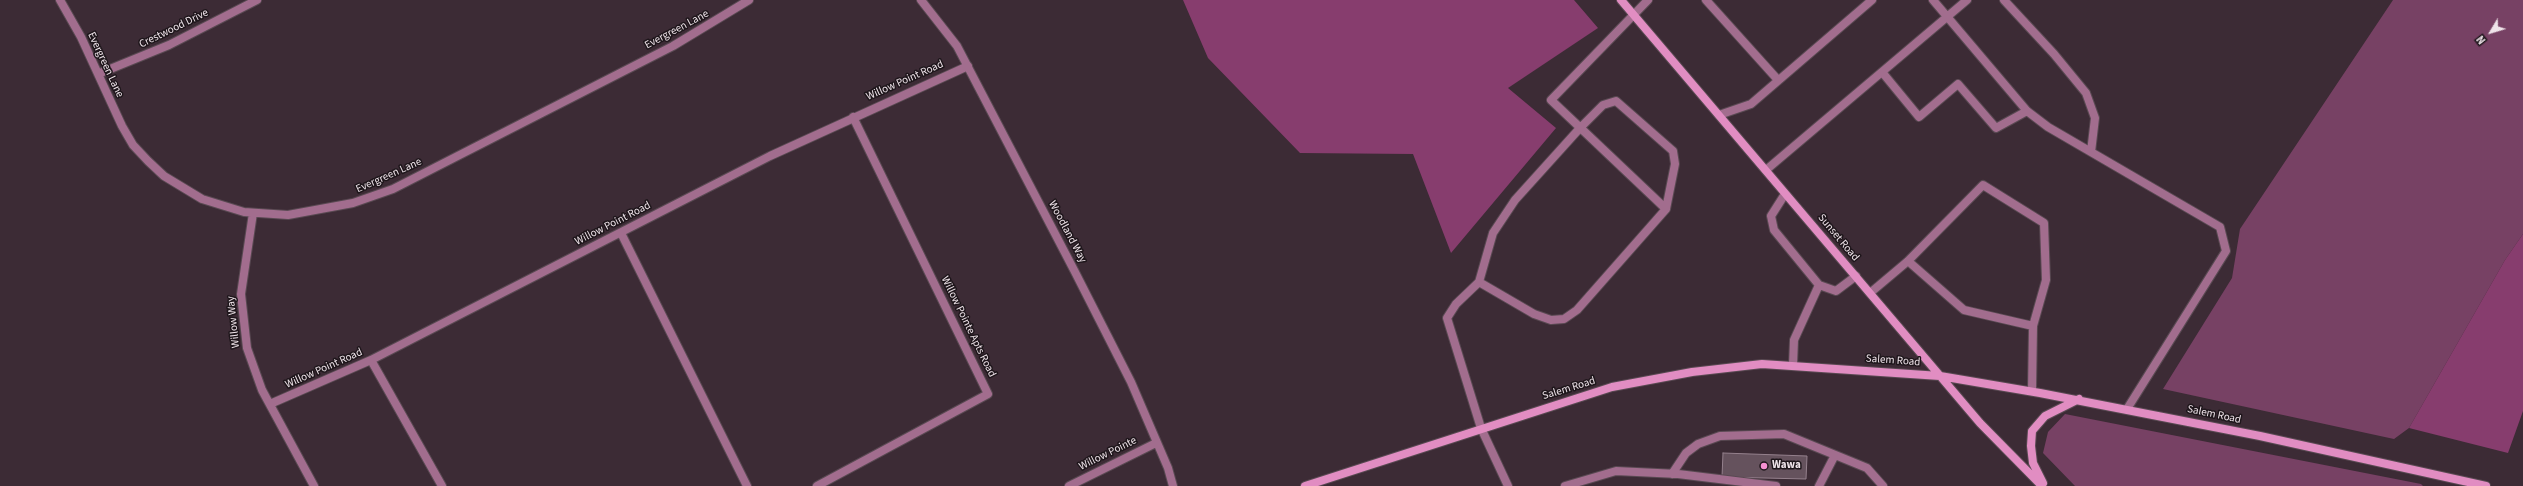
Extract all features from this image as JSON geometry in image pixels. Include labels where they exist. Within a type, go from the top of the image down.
[{"type":"street","name":"Evergreen Lane","points":[[60,0],[133,145],[164,176],[202,199],[253,214],[288,215],[311,212],[353,203],[393,189],[673,46],[749,0]]},
{"type":"street","name":"Crestwood Drive","points":[[98,74],[169,46],[257,0]]},
{"type":"street","name":"Woodland Way","points":[[921,0],[947,31],[968,66],[1131,382],[1168,468],[1172,486]]},
{"type":"street","name":"Sunset Road","points":[[1621,0],[1980,423],[2043,486]]},
{"type":"street","points":[[1648,0],[1551,100],[1666,209]]},
{"type":"street","points":[[1706,0],[1778,80]]},
{"type":"street","points":[[1719,115],[1751,104],[1872,0]]},
{"type":"street","points":[[1933,0],[2027,111],[2048,128],[2220,227],[2226,251],[2127,409]]},
{"type":"street","points":[[1766,170],[1967,0]]},
{"type":"street","points":[[2004,0],[2054,54],[2086,93],[2095,118],[2091,152]]},
{"type":"street","name":"Willow Point Road","points":[[270,404],[371,360],[853,117],[968,66]]},
{"type":"street","points":[[1882,72],[1919,117],[1958,84],[1996,128],[2027,111]]},
{"type":"street","points":[[1479,282],[1534,314],[1551,320],[1564,319],[1577,310],[1666,209],[1675,164],[1673,151],[1616,101],[1603,105],[1580,128],[1503,217],[1488,245],[1479,282],[1450,311],[1448,318],[1481,428],[1508,486]]},
{"type":"street","name":"Willow Pointe Apts Road","points":[[817,486],[988,394],[853,117]]},
{"type":"street","points":[[1870,293],[1908,262],[1983,185],[2044,223],[2046,280],[2033,326],[2032,391]]},
{"type":"street","points":[[1786,194],[1771,216],[1774,230],[1819,285],[1836,291],[1856,276]]},
{"type":"street","name":"Willow Way","points":[[253,214],[242,280],[241,307],[244,334],[251,362],[270,404],[314,486]]},
{"type":"street","points":[[621,233],[747,486]]},
{"type":"street","points":[[1908,262],[1964,310],[2033,326]]},
{"type":"street","points":[[1793,365],[1794,340],[1819,285]]},
{"type":"street","points":[[371,360],[442,486]]},
{"type":"street","name":"Salem Road","points":[[1305,486],[1583,395],[1632,383],[1740,366],[1793,365],[1940,376],[2079,399],[2486,486]]},
{"type":"street","points":[[2043,486],[2033,463],[2031,446],[2032,431],[2045,416],[2079,399]]},
{"type":"street","points":[[1672,474],[1686,452],[1698,444],[1720,436],[1784,434],[1867,468],[1883,486]]},
{"type":"street","name":"Willow Pointe","points":[[1069,486],[1156,443]]},
{"type":"street","points":[[1819,486],[1835,455]]},
{"type":"street","points":[[1565,486],[1616,471],[1672,474],[1736,483],[1776,486]]},
{"type":"shaded area","points":[[1183,0],[1574,0],[1598,28],[1508,88],[1556,128],[1451,253],[1413,154],[1300,153],[1208,58]]},
{"type":"shaded area","points":[[2393,0],[2523,0],[2523,234],[2505,260],[2409,428],[2394,439],[2163,389],[2232,278],[2240,229]]},
{"type":"shaded area","points":[[2523,234],[2523,411],[2508,453],[2409,428],[2505,260]]},
{"type":"shaded area","points":[[2065,414],[2421,484],[2423,486],[2075,486],[2043,453],[2048,432]]},
{"type":"building","name":"Wawa","points":[[1723,453],[1807,456],[1806,479],[1722,477]]},
{"type":"place","name":"Wawa","points":[[1764,466]]}]
